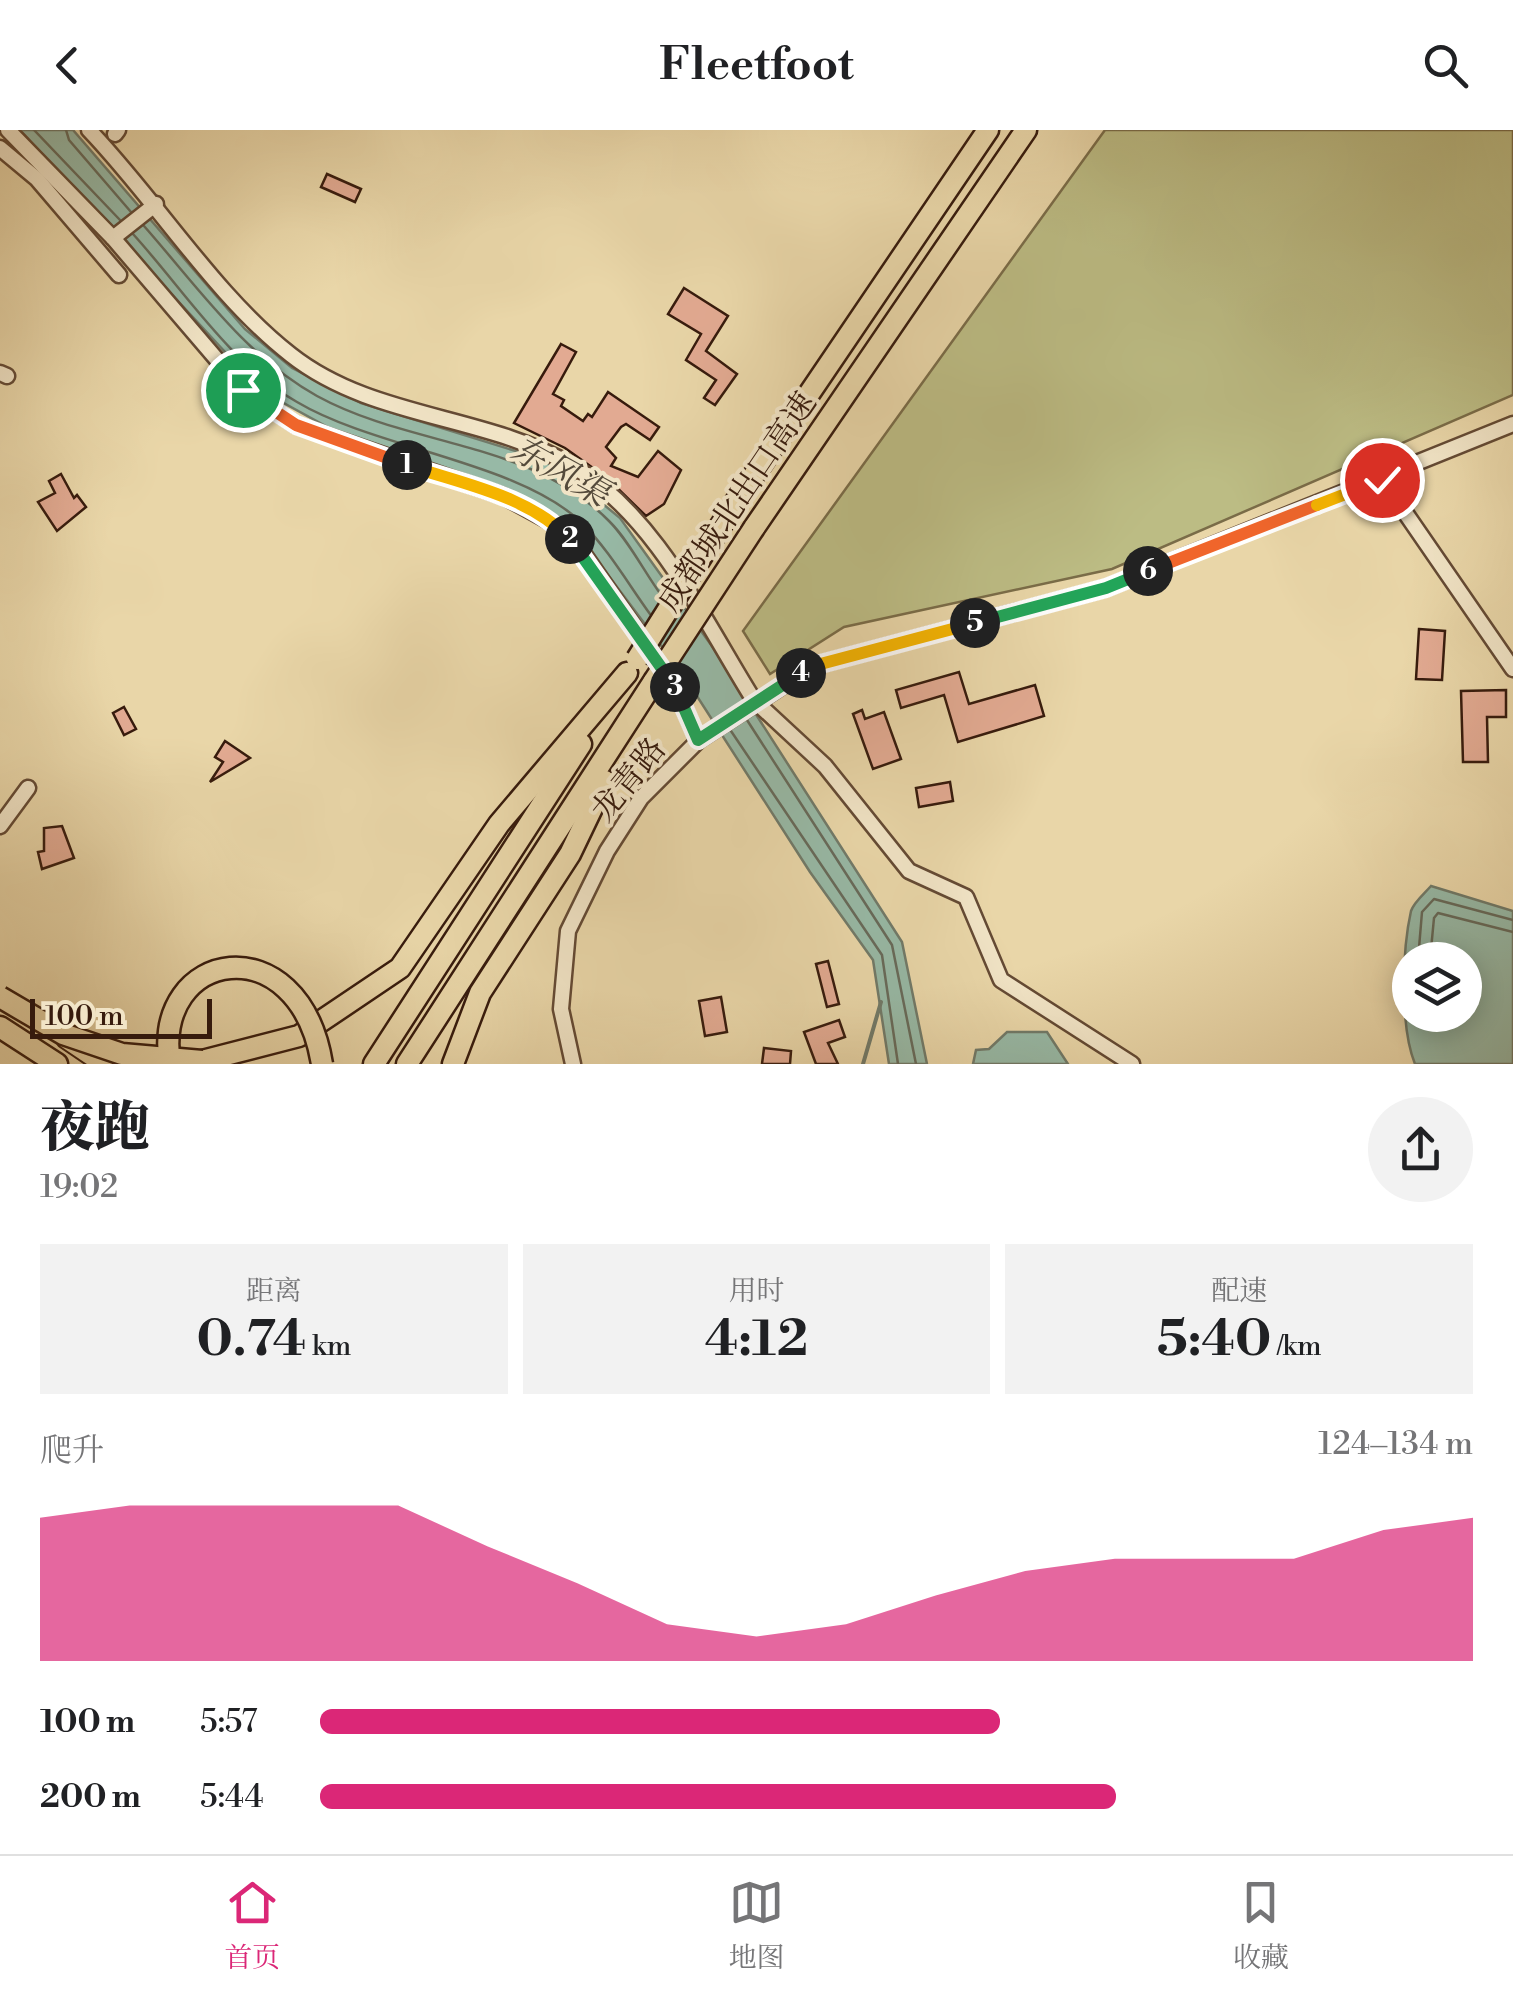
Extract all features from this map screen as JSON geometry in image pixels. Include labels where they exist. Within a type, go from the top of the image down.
[{"type":"highway","name":"成都城北出口高速","points":[[374,1064],[735,503],[988,130]]},
{"type":"highway","name":"成都城北出口高速","points":[[408,1064],[754,528],[1026,130]]},
{"type":"highway","points":[[0,995],[63,1034],[122,1054],[202,1060],[299,1036],[400,968],[499,824],[632,666]]},
{"type":"highway","points":[[453,1064],[480,992],[570,854],[636,714]]},
{"type":"highway","points":[[170,1064],[166,1036],[175,1008],[194,984],[222,968],[275,976],[292,990],[308,1010],[322,1064]]},
{"type":"highway","points":[[0,1027],[57,1064]]},
{"type":"main road","points":[[0,995],[103,1064]]},
{"type":"street","points":[[8,130],[113,238],[243,390],[296,425],[503,496],[556,524],[583,553],[674,686],[698,740]]},
{"type":"street","points":[[89,130],[252,319],[290,355],[332,382],[541,451],[604,487],[647,535],[755,702],[825,766],[909,871],[966,897],[1000,980],[1132,1064]]},
{"type":"street","points":[[0,148],[37,179],[119,275]]},
{"type":"street","points":[[113,238],[156,204]]},
{"type":"street","name":"龙青路","points":[[573,1064],[560,1009],[568,931],[607,851],[641,798],[698,740],[813,666],[1106,588],[1513,424]]},
{"type":"street","points":[[1382,480],[1513,669]]},
{"type":"street","points":[[0,826],[28,788]]},
{"type":"green space","points":[[1105,130],[1513,130],[1513,395],[1112,569],[844,627],[770,674],[743,631]]},
{"type":"water","name":"东风渠","points":[[20,130],[73,130],[245,329],[292,368],[361,403],[538,458],[569,476],[620,518],[714,649],[902,942],[927,1064],[889,1064],[873,960],[810,872],[686,679],[575,531],[522,497],[333,430],[260,390]]},
{"type":"water","points":[[1431,886],[1513,911],[1513,1064],[1415,1064],[1407,1032],[1482,1032],[1482,942],[1407,942],[1411,911]]},
{"type":"water","points":[[1007,1032],[1047,1032],[1068,1064],[973,1064],[976,1050],[989,1049]]},
{"type":"building","points":[[327,174],[361,189],[355,202],[321,187]]},
{"type":"building","points":[[684,288],[728,316],[706,351],[737,374],[715,405],[704,398],[716,380],[686,360],[701,334],[668,314]]},
{"type":"building","points":[[561,344],[576,352],[553,394],[564,400],[561,406],[583,421],[588,414],[592,417],[608,392],[659,427],[650,440],[626,424],[621,427],[606,447],[616,458],[611,466],[638,477],[658,451],[681,470],[664,504],[646,516],[607,478],[565,448],[514,423]]},
{"type":"building","points":[[61,474],[74,498],[77,495],[86,507],[57,531],[38,502],[55,493],[49,481]]},
{"type":"building","points":[[1419,629],[1445,631],[1442,680],[1416,679]]},
{"type":"building","points":[[959,672],[969,704],[1035,685],[1044,716],[958,742],[944,695],[901,708],[896,690]]},
{"type":"building","points":[[1506,690],[1506,717],[1487,717],[1488,762],[1463,762],[1461,691]]},
{"type":"building","points":[[124,707],[136,729],[124,735],[113,713]]},
{"type":"building","points":[[862,710],[865,719],[884,712],[901,759],[873,769],[853,714]]},
{"type":"building","points":[[225,741],[250,758],[210,782],[223,762],[215,757]]},
{"type":"building","points":[[950,782],[953,801],[919,807],[916,788]]},
{"type":"building","points":[[62,826],[74,858],[42,869],[38,852],[44,851],[44,828]]},
{"type":"building","points":[[828,961],[839,1004],[827,1007],[816,964]]},
{"type":"building","points":[[721,997],[727,1032],[705,1036],[699,1001]]},
{"type":"building","points":[[839,1020],[845,1037],[828,1043],[838,1064],[816,1064],[804,1032]]},
{"type":"building","points":[[764,1048],[791,1051],[790,1064],[762,1064]]},
{"type":"waterway","points":[[863,1064],[881,1002]]},
{"type":"route","points":[[243,390],[296,425],[503,496],[556,524],[583,553],[674,686],[698,740],[813,666],[1106,588],[1382,480]]}]
